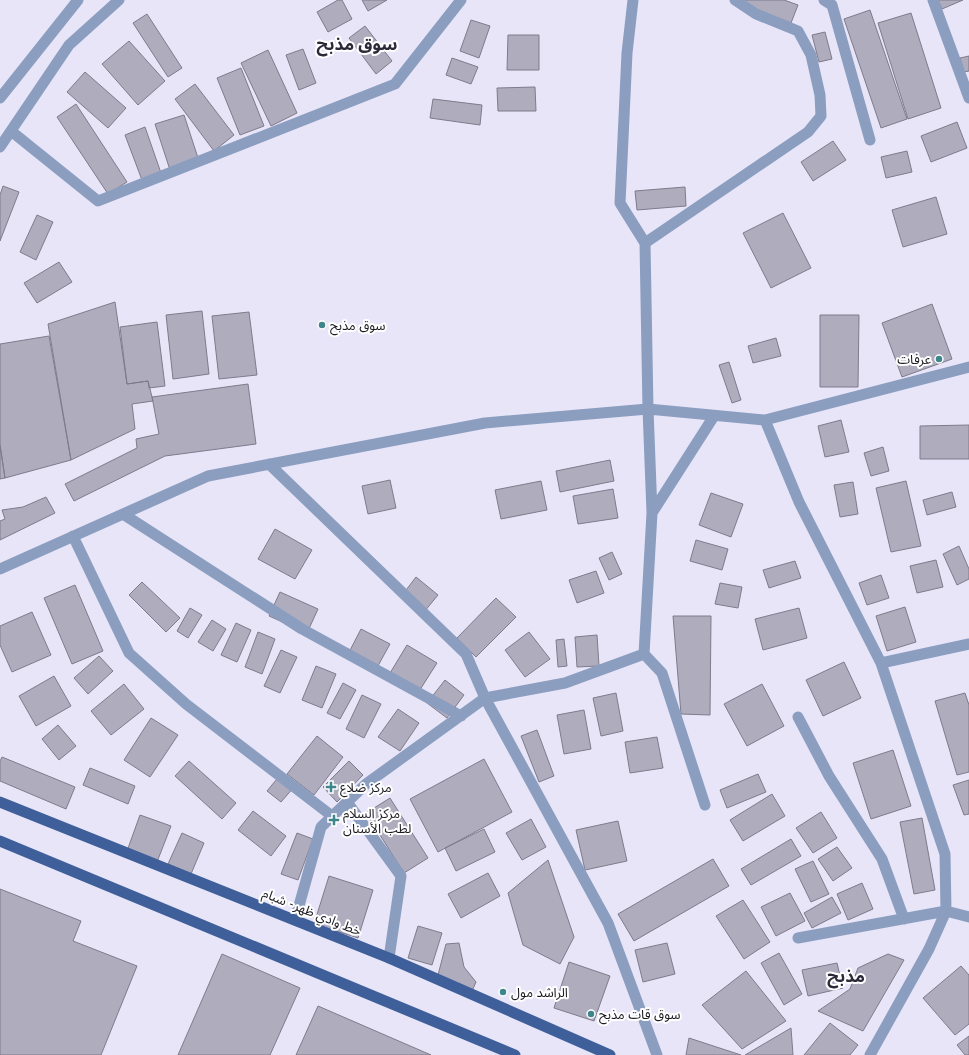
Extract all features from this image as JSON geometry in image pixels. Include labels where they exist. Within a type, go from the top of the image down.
[{"type":"main road","name":"خط وادي ظهر - شبام","points":[[0,802],[389,958],[610,1055]]},
{"type":"main road","points":[[0,841],[515,1055]]},
{"type":"street","points":[[0,98],[78,0]]},
{"type":"street","points":[[0,147],[69,45],[119,0]]},
{"type":"street","points":[[11,131],[98,201],[395,84],[461,0]]},
{"type":"street","points":[[633,0],[627,53],[620,203],[646,243],[648,409],[652,513],[644,654],[662,672],[705,805]]},
{"type":"street","points":[[646,243],[808,132],[821,116],[820,95],[811,55],[798,31],[756,14],[735,0]]},
{"type":"street","points":[[824,0],[832,5],[870,140]]},
{"type":"street","points":[[933,0],[969,98]]},
{"type":"street","points":[[0,569],[208,476],[485,423],[648,409],[765,420],[969,367]]},
{"type":"street","points":[[652,513],[714,416]]},
{"type":"street","points":[[765,420],[799,502],[881,663],[945,854],[946,911],[929,949],[870,1055]]},
{"type":"street","points":[[269,464],[466,654],[485,698],[608,923],[658,1055]]},
{"type":"street","points":[[123,514],[302,629],[461,716]]},
{"type":"street","points":[[73,536],[129,652],[186,704],[332,816]]},
{"type":"street","points":[[881,663],[969,644]]},
{"type":"street","points":[[295,920],[321,827],[366,784],[485,698],[565,684],[644,654]]},
{"type":"street","points":[[798,717],[829,776],[882,859],[904,919]]},
{"type":"street","points":[[347,802],[401,876],[389,958]]},
{"type":"street","points":[[798,938],[946,911],[969,917]]},
{"type":"building","points":[[338,0],[342,0],[352,19],[328,32],[317,12]]},
{"type":"building","points":[[362,0],[387,0],[368,11]]},
{"type":"building","points":[[730,0],[784,0],[798,5],[791,23]]},
{"type":"building","points":[[938,0],[963,0],[942,9]]},
{"type":"building","points":[[870,10],[907,119],[881,128],[844,19]]},
{"type":"building","points":[[911,13],[941,108],[908,119],[878,23]]},
{"type":"building","points":[[147,14],[182,68],[168,77],[133,23]]},
{"type":"building","points":[[471,20],[490,26],[479,58],[460,51]]},
{"type":"building","points":[[365,26],[392,61],[376,74],[349,38]]},
{"type":"building","points":[[825,32],[832,59],[819,62],[812,35]]},
{"type":"building","points":[[508,35],[539,35],[539,70],[507,70]]},
{"type":"building","points":[[129,41],[165,81],[138,105],[102,64]]},
{"type":"building","points":[[303,49],[316,83],[299,90],[286,55]]},
{"type":"building","points":[[268,50],[297,113],[271,126],[241,63]]},
{"type":"building","points":[[969,56],[969,71],[964,72],[960,58]]},
{"type":"building","points":[[452,58],[478,67],[471,84],[446,75]]},
{"type":"building","points":[[241,68],[264,126],[240,135],[217,78]]},
{"type":"building","points":[[85,72],[126,108],[108,128],[67,92]]},
{"type":"building","points":[[195,84],[234,135],[214,151],[175,99]]},
{"type":"building","points":[[535,87],[536,111],[498,111],[497,88]]},
{"type":"building","points":[[433,99],[482,105],[480,125],[430,118]]},
{"type":"building","points":[[76,104],[127,182],[108,194],[57,117]]},
{"type":"building","points":[[184,115],[199,161],[170,170],[155,124]]},
{"type":"building","points":[[957,122],[967,148],[931,162],[921,136]]},
{"type":"building","points":[[145,127],[161,173],[142,180],[125,135]]},
{"type":"building","points":[[833,141],[846,160],[813,181],[801,162]]},
{"type":"building","points":[[907,151],[912,172],[886,178],[881,157]]},
{"type":"building","points":[[3,186],[19,192],[0,241],[0,195]]},
{"type":"building","points":[[685,187],[686,206],[637,210],[635,191]]},
{"type":"building","points":[[936,197],[947,234],[903,247],[892,210]]},
{"type":"building","points":[[783,213],[811,268],[771,288],[743,233]]},
{"type":"building","points":[[37,215],[53,222],[36,260],[20,252]]},
{"type":"building","points":[[59,262],[72,282],[37,303],[24,283]]},
{"type":"building","points":[[115,302],[127,384],[148,381],[153,401],[132,404],[135,429],[71,460],[48,324]]},
{"type":"building","points":[[932,304],[952,359],[902,377],[882,323]]},
{"type":"building","points":[[202,311],[209,374],[173,379],[166,315]]},
{"type":"building","points":[[249,312],[257,375],[219,379],[212,316]]},
{"type":"building","points":[[820,315],[859,315],[858,387],[820,387]]},
{"type":"building","points":[[157,322],[165,386],[149,388],[148,381],[127,384],[120,327]]},
{"type":"building","points":[[49,336],[71,460],[5,478],[0,445],[0,344]]},
{"type":"building","points":[[776,338],[781,356],[753,363],[748,346]]},
{"type":"building","points":[[729,362],[741,400],[732,403],[719,365]]},
{"type":"building","points":[[248,384],[256,444],[165,456],[74,501],[65,484],[137,448],[136,439],[159,434],[152,397]]},
{"type":"building","points":[[841,420],[849,452],[825,457],[818,426]]},
{"type":"building","points":[[969,425],[969,459],[920,459],[920,426]]},
{"type":"building","points":[[0,445],[5,478],[0,479]]},
{"type":"building","points":[[883,447],[889,471],[871,476],[864,453]]},
{"type":"building","points":[[610,460],[614,481],[560,492],[556,471]]},
{"type":"building","points":[[390,480],[396,508],[368,514],[362,486]]},
{"type":"building","points":[[541,481],[547,510],[501,519],[495,490]]},
{"type":"building","points":[[906,481],[921,546],[891,552],[876,488]]},
{"type":"building","points":[[853,482],[858,514],[840,517],[834,485]]},
{"type":"building","points":[[613,489],[618,518],[578,524],[573,496]]},
{"type":"building","points":[[952,492],[956,507],[927,515],[923,500]]},
{"type":"building","points":[[711,493],[743,504],[731,537],[699,525]]},
{"type":"building","points":[[46,497],[55,513],[0,540],[0,521],[5,519],[2,510],[23,507]]},
{"type":"building","points":[[275,529],[312,550],[295,579],[258,559]]},
{"type":"building","points":[[696,540],[728,549],[722,570],[690,561]]},
{"type":"building","points":[[959,546],[969,569],[969,579],[957,585],[943,554]]},
{"type":"building","points":[[612,552],[622,574],[609,580],[599,558]]},
{"type":"building","points":[[936,560],[943,587],[917,593],[910,566]]},
{"type":"building","points":[[795,561],[801,578],[769,588],[763,570]]},
{"type":"building","points":[[596,571],[604,593],[577,603],[569,580]]},
{"type":"building","points":[[881,575],[889,598],[867,605],[859,583]]},
{"type":"building","points":[[416,577],[438,595],[424,612],[403,594]]},
{"type":"building","points":[[142,582],[180,618],[166,632],[129,595]]},
{"type":"building","points":[[720,583],[742,587],[738,608],[715,604]]},
{"type":"building","points":[[75,585],[103,651],[72,664],[44,598]]},
{"type":"building","points":[[280,592],[318,609],[307,633],[269,616]]},
{"type":"building","points":[[496,598],[516,617],[476,657],[457,638]]},
{"type":"building","points":[[905,607],[916,642],[887,651],[876,616]]},
{"type":"building","points":[[190,608],[202,615],[188,638],[177,631]]},
{"type":"building","points":[[799,608],[807,638],[763,650],[755,619]]},
{"type":"building","points":[[32,612],[51,655],[12,672],[0,645],[0,626]]},
{"type":"building","points":[[673,616],[711,616],[710,715],[681,714]]},
{"type":"building","points":[[212,620],[226,629],[213,651],[198,642]]},
{"type":"building","points":[[236,623],[251,630],[237,662],[221,655]]},
{"type":"building","points":[[361,629],[390,644],[374,673],[346,658]]},
{"type":"building","points":[[258,632],[275,639],[262,674],[245,667]]},
{"type":"building","points":[[529,632],[550,659],[525,677],[505,650]]},
{"type":"building","points":[[597,635],[599,666],[577,667],[575,637]]},
{"type":"building","points":[[564,639],[567,666],[558,667],[556,640]]},
{"type":"building","points":[[407,645],[437,663],[416,696],[387,678]]},
{"type":"building","points":[[281,650],[297,657],[280,693],[264,686]]},
{"type":"building","points":[[99,656],[113,671],[88,694],[74,678]]},
{"type":"building","points":[[844,662],[861,698],[823,716],[806,680]]},
{"type":"building","points":[[316,666],[336,674],[322,708],[302,700]]},
{"type":"building","points":[[54,676],[71,706],[36,726],[19,696]]},
{"type":"building","points":[[445,680],[464,695],[447,718],[427,703]]},
{"type":"building","points":[[343,683],[356,690],[340,719],[327,713]]},
{"type":"building","points":[[124,684],[144,709],[111,735],[91,711]]},
{"type":"building","points":[[762,684],[784,726],[747,746],[724,704]]},
{"type":"building","points":[[616,693],[623,731],[601,736],[593,698]]},
{"type":"building","points":[[965,693],[969,705],[969,772],[957,775],[935,701]]},
{"type":"building","points":[[362,695],[381,704],[364,738],[346,729]]},
{"type":"building","points":[[398,709],[419,723],[400,751],[378,737]]},
{"type":"building","points":[[584,710],[591,749],[564,754],[557,715]]},
{"type":"building","points":[[151,718],[178,735],[150,777],[124,760]]},
{"type":"building","points":[[58,725],[76,746],[59,760],[42,739]]},
{"type":"building","points":[[537,730],[554,776],[539,782],[521,736]]},
{"type":"building","points":[[317,736],[343,757],[314,795],[287,774]]},
{"type":"building","points":[[657,737],[663,768],[630,773],[625,742]]},
{"type":"building","points":[[893,750],[911,806],[871,819],[853,763]]},
{"type":"building","points":[[2,757],[75,787],[66,809],[0,781],[0,761]]},
{"type":"building","points":[[484,759],[512,812],[438,852],[410,799]]},
{"type":"building","points":[[189,761],[236,803],[222,819],[175,776]]},
{"type":"building","points":[[349,761],[363,775],[337,802],[323,787]]},
{"type":"building","points":[[90,768],[135,786],[128,804],[83,785]]},
{"type":"building","points":[[281,774],[295,786],[281,802],[267,791]]},
{"type":"building","points":[[758,774],[766,792],[727,808],[720,790]]},
{"type":"building","points":[[969,780],[969,814],[964,815],[953,785]]},
{"type":"building","points":[[772,794],[785,816],[743,841],[730,820]]},
{"type":"building","points":[[390,798],[428,858],[404,873],[366,813]]},
{"type":"building","points":[[253,811],[286,836],[271,856],[238,830]]},
{"type":"building","points":[[821,812],[837,838],[813,853],[796,828]]},
{"type":"building","points":[[140,815],[171,826],[157,862],[127,851]]},
{"type":"building","points":[[922,818],[935,890],[914,894],[900,822]]},
{"type":"building","points":[[531,819],[546,847],[522,860],[506,833]]},
{"type":"building","points":[[618,821],[627,861],[585,870],[576,830]]},
{"type":"building","points":[[484,829],[495,852],[456,871],[445,848]]},
{"type":"building","points":[[182,833],[204,843],[191,874],[168,864]]},
{"type":"building","points":[[297,833],[313,839],[298,880],[281,874]]},
{"type":"building","points":[[791,839],[801,856],[751,885],[741,869]]},
{"type":"building","points":[[837,847],[852,868],[833,881],[818,859]]},
{"type":"building","points":[[713,859],[729,886],[634,941],[618,914]]},
{"type":"building","points":[[548,860],[574,937],[560,964],[523,945],[508,893]]},
{"type":"building","points":[[813,861],[829,894],[811,902],[795,869]]},
{"type":"building","points":[[488,873],[500,896],[461,918],[448,894]]},
{"type":"building","points":[[329,876],[373,890],[358,938],[314,924]]},
{"type":"building","points":[[862,883],[873,909],[848,920],[837,894]]},
{"type":"building","points":[[0,889],[81,921],[73,941],[137,966],[101,1055],[0,1055]]},
{"type":"building","points":[[790,893],[805,921],[776,936],[761,907]]},
{"type":"building","points":[[832,897],[841,913],[812,928],[804,913]]},
{"type":"building","points":[[743,900],[770,942],[744,959],[716,916]]},
{"type":"building","points":[[418,926],[442,933],[432,965],[408,958]]},
{"type":"building","points":[[459,943],[464,967],[476,982],[472,991],[438,975],[446,944]]},
{"type":"building","points":[[667,943],[675,974],[643,982],[635,950]]},
{"type":"building","points":[[779,953],[802,994],[784,1005],[761,963]]},
{"type":"building","points":[[222,954],[300,988],[270,1055],[178,1055]]},
{"type":"building","points":[[888,954],[904,960],[863,1031],[818,1011],[850,989],[858,968]]},
{"type":"building","points":[[569,962],[610,976],[594,1021],[554,1008]]},
{"type":"building","points":[[837,963],[843,988],[808,996],[802,970]]},
{"type":"building","points":[[961,966],[969,975],[969,1024],[955,1035],[923,998]]},
{"type":"building","points":[[746,971],[786,1021],[742,1049],[702,1005]]},
{"type":"building","points":[[318,1006],[431,1055],[296,1055]]},
{"type":"building","points":[[830,1023],[858,1045],[850,1055],[804,1055]]},
{"type":"building","points":[[791,1028],[793,1055],[745,1055]]},
{"type":"building","points":[[969,1036],[969,1055],[965,1055],[957,1045]]},
{"type":"building","points":[[689,1038],[741,1055],[686,1055]]},
{"type":"place","name":"سوق مذبح","points":[[322,325]]},
{"type":"place","name":"عرفات","points":[[939,359]]},
{"type":"place","name":"مركز ضلاع","points":[[331,787]]},
{"type":"place","name":"مركز السلام لطب الأسنان","points":[[334,820]]},
{"type":"place","name":"الراشد مول","points":[[503,992]]},
{"type":"place","name":"سوق قات مذبح","points":[[591,1014]]},
{"type":"district","name":"سوق مذبح","points":[[357,44]]},
{"type":"district","name":"مذبح","points":[[846,976]]}]
